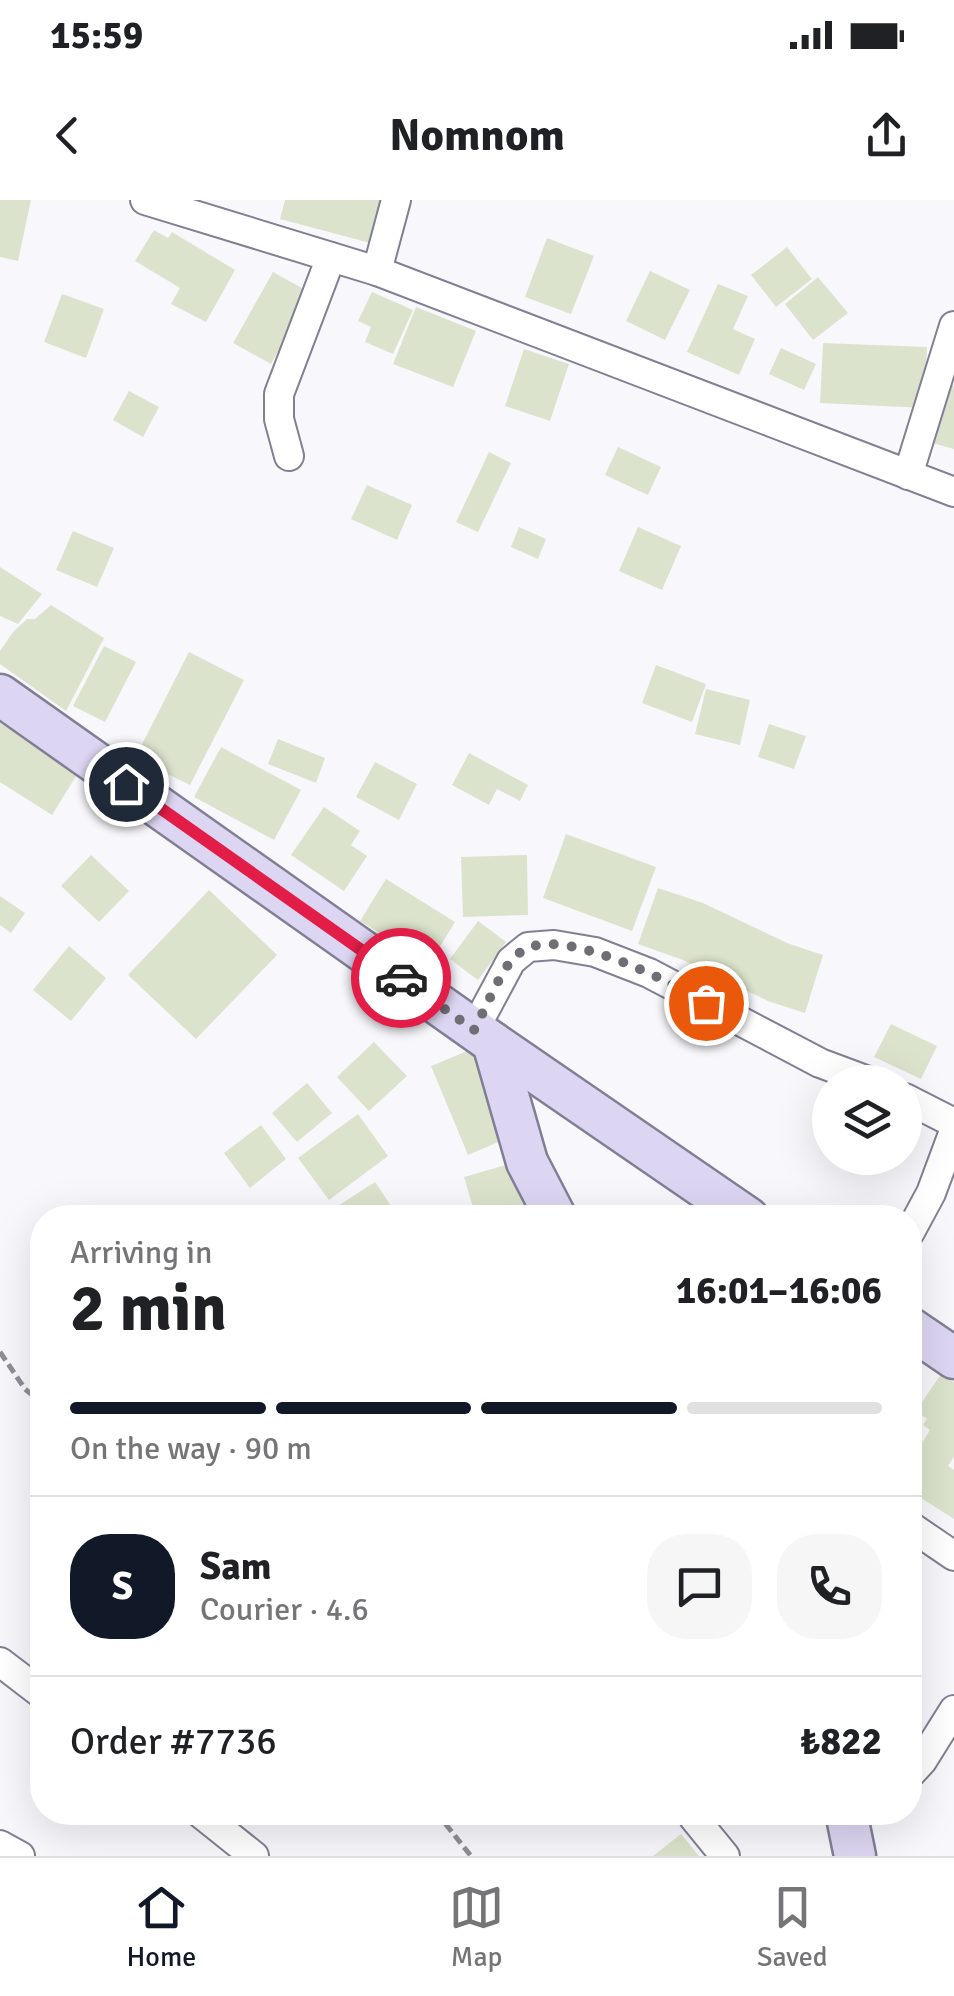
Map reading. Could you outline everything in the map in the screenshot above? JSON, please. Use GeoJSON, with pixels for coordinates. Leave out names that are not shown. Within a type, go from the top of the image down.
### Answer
{"type":"FeatureCollection","features":[{"type":"Feature","properties":{"kind":"main road"},"geometry":{"type":"LineString","coordinates":[[0,696],[729,1205]]}},
{"type":"Feature","properties":{"kind":"main road"},"geometry":{"type":"LineString","coordinates":[[484,1037],[527,1162],[549,1205]]}},
{"type":"Feature","properties":{"kind":"main road"},"geometry":{"type":"LineString","coordinates":[[922,1336],[954,1358]]}},
{"type":"Feature","properties":{"kind":"main road"},"geometry":{"type":"LineString","coordinates":[[849,1825],[855,1856]]}},
{"type":"Feature","properties":{"kind":"street"},"geometry":{"type":"LineString","coordinates":[[145,200],[376,270],[954,492]]}},
{"type":"Feature","properties":{"kind":"street"},"geometry":{"type":"LineString","coordinates":[[376,270],[396,200]]}},
{"type":"Feature","properties":{"kind":"street"},"geometry":{"type":"LineString","coordinates":[[289,456],[280,418],[280,394],[331,257]]}},
{"type":"Feature","properties":{"kind":"street"},"geometry":{"type":"LineString","coordinates":[[908,475],[954,326]]}},
{"type":"Feature","properties":{"kind":"street"},"geometry":{"type":"LineString","coordinates":[[484,1037],[511,961],[528,947],[554,945],[595,952],[649,973],[825,1065]]}},
{"type":"Feature","properties":{"kind":"street"},"geometry":{"type":"LineString","coordinates":[[922,1107],[954,1123]]}},
{"type":"Feature","properties":{"kind":"street"},"geometry":{"type":"LineString","coordinates":[[922,1210],[954,1131]]}},
{"type":"Feature","properties":{"kind":"street"},"geometry":{"type":"LineString","coordinates":[[922,1534],[954,1556]]}},
{"type":"Feature","properties":{"kind":"street"},"geometry":{"type":"LineString","coordinates":[[0,1662],[30,1685]]}},
{"type":"Feature","properties":{"kind":"street"},"geometry":{"type":"LineString","coordinates":[[922,1761],[954,1710]]}},
{"type":"Feature","properties":{"kind":"street"},"geometry":{"type":"LineString","coordinates":[[215,1825],[254,1856]]}},
{"type":"Feature","properties":{"kind":"street"},"geometry":{"type":"LineString","coordinates":[[700,1825],[725,1856]]}},
{"type":"Feature","properties":{"kind":"street"},"geometry":{"type":"LineString","coordinates":[[0,1845],[20,1856]]}},
{"type":"Feature","properties":{"kind":"path"},"geometry":{"type":"LineString","coordinates":[[0,1352],[30,1394]]}},
{"type":"Feature","properties":{"kind":"path"},"geometry":{"type":"LineString","coordinates":[[446,1825],[470,1856]]}},
{"type":"Feature","properties":{"kind":"building"},"geometry":{"type":"Polygon","coordinates":[[[0,200],[31,200],[18,261],[0,257],[0,200]]]}},
{"type":"Feature","properties":{"kind":"building"},"geometry":{"type":"Polygon","coordinates":[[[285,200],[382,200],[370,243],[280,219],[285,200]]]}},
{"type":"Feature","properties":{"kind":"building"},"geometry":{"type":"Polygon","coordinates":[[[154,230],[168,238],[172,232],[235,270],[206,322],[171,304],[180,288],[135,261],[154,230]]]}},
{"type":"Feature","properties":{"kind":"building"},"geometry":{"type":"Polygon","coordinates":[[[547,238],[594,256],[571,314],[525,297],[547,238]]]}},
{"type":"Feature","properties":{"kind":"building"},"geometry":{"type":"Polygon","coordinates":[[[787,247],[812,279],[776,307],[751,275],[787,247]]]}},
{"type":"Feature","properties":{"kind":"building"},"geometry":{"type":"Polygon","coordinates":[[[650,271],[690,290],[665,340],[626,321],[650,271]]]}},
{"type":"Feature","properties":{"kind":"building"},"geometry":{"type":"Polygon","coordinates":[[[273,272],[311,293],[271,364],[233,343],[273,272]]]}},
{"type":"Feature","properties":{"kind":"building"},"geometry":{"type":"Polygon","coordinates":[[[818,277],[848,313],[813,340],[785,304],[818,277]]]}},
{"type":"Feature","properties":{"kind":"building"},"geometry":{"type":"Polygon","coordinates":[[[718,284],[748,296],[733,329],[755,339],[739,375],[687,352],[718,284]]]}},
{"type":"Feature","properties":{"kind":"building"},"geometry":{"type":"Polygon","coordinates":[[[372,292],[413,310],[393,354],[365,342],[371,327],[358,321],[372,292]]]}},
{"type":"Feature","properties":{"kind":"building"},"geometry":{"type":"Polygon","coordinates":[[[62,294],[104,309],[86,358],[44,342],[62,294]]]}},
{"type":"Feature","properties":{"kind":"building"},"geometry":{"type":"Polygon","coordinates":[[[416,307],[476,331],[453,387],[393,364],[416,307]]]}},
{"type":"Feature","properties":{"kind":"building"},"geometry":{"type":"Polygon","coordinates":[[[823,343],[927,347],[925,408],[820,403],[823,343]]]}},
{"type":"Feature","properties":{"kind":"building"},"geometry":{"type":"Polygon","coordinates":[[[781,348],[816,364],[804,390],[769,374],[781,348]]]}},
{"type":"Feature","properties":{"kind":"building"},"geometry":{"type":"Polygon","coordinates":[[[524,349],[569,364],[550,421],[505,406],[524,349]]]}},
{"type":"Feature","properties":{"kind":"building"},"geometry":{"type":"Polygon","coordinates":[[[949,384],[954,386],[954,449],[932,443],[949,384]]]}},
{"type":"Feature","properties":{"kind":"building"},"geometry":{"type":"Polygon","coordinates":[[[129,391],[159,407],[143,437],[113,420],[129,391]]]}},
{"type":"Feature","properties":{"kind":"building"},"geometry":{"type":"Polygon","coordinates":[[[618,447],[661,467],[648,495],[605,475],[618,447]]]}},
{"type":"Feature","properties":{"kind":"building"},"geometry":{"type":"Polygon","coordinates":[[[489,452],[511,463],[478,532],[456,522],[489,452]]]}},
{"type":"Feature","properties":{"kind":"building"},"geometry":{"type":"Polygon","coordinates":[[[367,485],[412,505],[397,540],[351,519],[367,485]]]}},
{"type":"Feature","properties":{"kind":"building"},"geometry":{"type":"Polygon","coordinates":[[[519,527],[546,539],[538,559],[511,547],[519,527]]]}},
{"type":"Feature","properties":{"kind":"building"},"geometry":{"type":"Polygon","coordinates":[[[638,527],[681,546],[662,590],[619,571],[638,527]]]}},
{"type":"Feature","properties":{"kind":"building"},"geometry":{"type":"Polygon","coordinates":[[[73,531],[114,548],[97,587],[56,570],[73,531]]]}},
{"type":"Feature","properties":{"kind":"building"},"geometry":{"type":"Polygon","coordinates":[[[0,567],[42,594],[18,624],[0,616],[0,567]]]}},
{"type":"Feature","properties":{"kind":"building"},"geometry":{"type":"Polygon","coordinates":[[[51,605],[104,638],[66,711],[0,664],[0,651],[13,632],[51,605]]]}},
{"type":"Feature","properties":{"kind":"building"},"geometry":{"type":"Polygon","coordinates":[[[104,646],[136,662],[105,722],[73,706],[104,646]]]}},
{"type":"Feature","properties":{"kind":"building"},"geometry":{"type":"Polygon","coordinates":[[[189,652],[244,680],[190,785],[135,758],[189,652]]]}},
{"type":"Feature","properties":{"kind":"building"},"geometry":{"type":"Polygon","coordinates":[[[656,665],[706,684],[692,722],[642,703],[656,665]]]}},
{"type":"Feature","properties":{"kind":"building"},"geometry":{"type":"Polygon","coordinates":[[[706,689],[750,700],[740,745],[695,734],[706,689]]]}},
{"type":"Feature","properties":{"kind":"building"},"geometry":{"type":"Polygon","coordinates":[[[0,723],[78,773],[52,815],[0,782],[0,723]]]}},
{"type":"Feature","properties":{"kind":"building"},"geometry":{"type":"Polygon","coordinates":[[[769,724],[806,736],[794,769],[758,757],[769,724]]]}},
{"type":"Feature","properties":{"kind":"building"},"geometry":{"type":"Polygon","coordinates":[[[278,739],[325,758],[316,783],[268,764],[278,739]]]}},
{"type":"Feature","properties":{"kind":"building"},"geometry":{"type":"Polygon","coordinates":[[[221,747],[301,790],[274,840],[194,797],[221,747]]]}},
{"type":"Feature","properties":{"kind":"building"},"geometry":{"type":"Polygon","coordinates":[[[469,753],[528,785],[520,801],[497,789],[489,805],[452,785],[469,753]]]}},
{"type":"Feature","properties":{"kind":"building"},"geometry":{"type":"Polygon","coordinates":[[[375,762],[417,784],[399,820],[356,797],[375,762]]]}},
{"type":"Feature","properties":{"kind":"building"},"geometry":{"type":"Polygon","coordinates":[[[324,807],[360,831],[351,845],[367,856],[344,891],[291,855],[324,807]]]}},
{"type":"Feature","properties":{"kind":"building"},"geometry":{"type":"Polygon","coordinates":[[[566,834],[656,867],[632,931],[543,898],[566,834]]]}},
{"type":"Feature","properties":{"kind":"building"},"geometry":{"type":"Polygon","coordinates":[[[91,855],[129,891],[99,922],[61,886],[91,855]]]}},
{"type":"Feature","properties":{"kind":"building"},"geometry":{"type":"Polygon","coordinates":[[[527,855],[528,915],[463,917],[461,857],[527,855]]]}},
{"type":"Feature","properties":{"kind":"building"},"geometry":{"type":"Polygon","coordinates":[[[386,879],[455,922],[429,964],[360,921],[386,879]]]}},
{"type":"Feature","properties":{"kind":"building"},"geometry":{"type":"Polygon","coordinates":[[[658,888],[703,903],[787,943],[823,955],[805,1013],[768,1001],[683,960],[638,944],[658,888]]]}},
{"type":"Feature","properties":{"kind":"building"},"geometry":{"type":"Polygon","coordinates":[[[209,890],[277,955],[196,1039],[128,975],[209,890]]]}},
{"type":"Feature","properties":{"kind":"building"},"geometry":{"type":"Polygon","coordinates":[[[0,896],[25,913],[11,933],[0,925],[0,896]]]}},
{"type":"Feature","properties":{"kind":"building"},"geometry":{"type":"Polygon","coordinates":[[[478,921],[506,942],[478,980],[450,959],[478,921]]]}},
{"type":"Feature","properties":{"kind":"building"},"geometry":{"type":"Polygon","coordinates":[[[69,946],[106,978],[71,1021],[33,990],[69,946]]]}},
{"type":"Feature","properties":{"kind":"building"},"geometry":{"type":"Polygon","coordinates":[[[891,1024],[937,1046],[922,1077],[922,1065],[891,1065],[874,1057],[891,1024]]]}},
{"type":"Feature","properties":{"kind":"building"},"geometry":{"type":"Polygon","coordinates":[[[374,1042],[407,1076],[369,1111],[337,1077],[374,1042]]]}},
{"type":"Feature","properties":{"kind":"building"},"geometry":{"type":"Polygon","coordinates":[[[472,1049],[510,1137],[468,1155],[431,1066],[472,1049]]]}},
{"type":"Feature","properties":{"kind":"building"},"geometry":{"type":"Polygon","coordinates":[[[307,1083],[332,1113],[297,1142],[272,1113],[307,1083]]]}},
{"type":"Feature","properties":{"kind":"building"},"geometry":{"type":"Polygon","coordinates":[[[358,1114],[388,1156],[329,1200],[298,1158],[358,1114]]]}},
{"type":"Feature","properties":{"kind":"building"},"geometry":{"type":"Polygon","coordinates":[[[261,1125],[286,1159],[250,1188],[224,1153],[261,1125]]]}},
{"type":"Feature","properties":{"kind":"building"},"geometry":{"type":"Polygon","coordinates":[[[516,1162],[529,1205],[472,1205],[464,1177],[516,1162]]]}},
{"type":"Feature","properties":{"kind":"building"},"geometry":{"type":"Polygon","coordinates":[[[375,1182],[390,1205],[339,1205],[375,1182]]]}},
{"type":"Feature","properties":{"kind":"building"},"geometry":{"type":"Polygon","coordinates":[[[941,1374],[954,1382],[954,1457],[948,1466],[954,1470],[954,1519],[922,1499],[922,1443],[930,1430],[923,1425],[927,1419],[922,1415],[922,1402],[941,1374]]]}},
{"type":"Feature","properties":{"kind":"building"},"geometry":{"type":"Polygon","coordinates":[[[681,1834],[699,1856],[653,1856],[681,1834]]]}},
{"type":"Feature","properties":{"kind":"way so far"},"geometry":{"type":"LineString","coordinates":[[401,978],[474,1030],[511,961],[528,947],[554,945],[595,952],[686,990],[706,1003]]}},
{"type":"Feature","properties":{"kind":"route"},"geometry":{"type":"LineString","coordinates":[[126,784],[401,978]]}}]}
